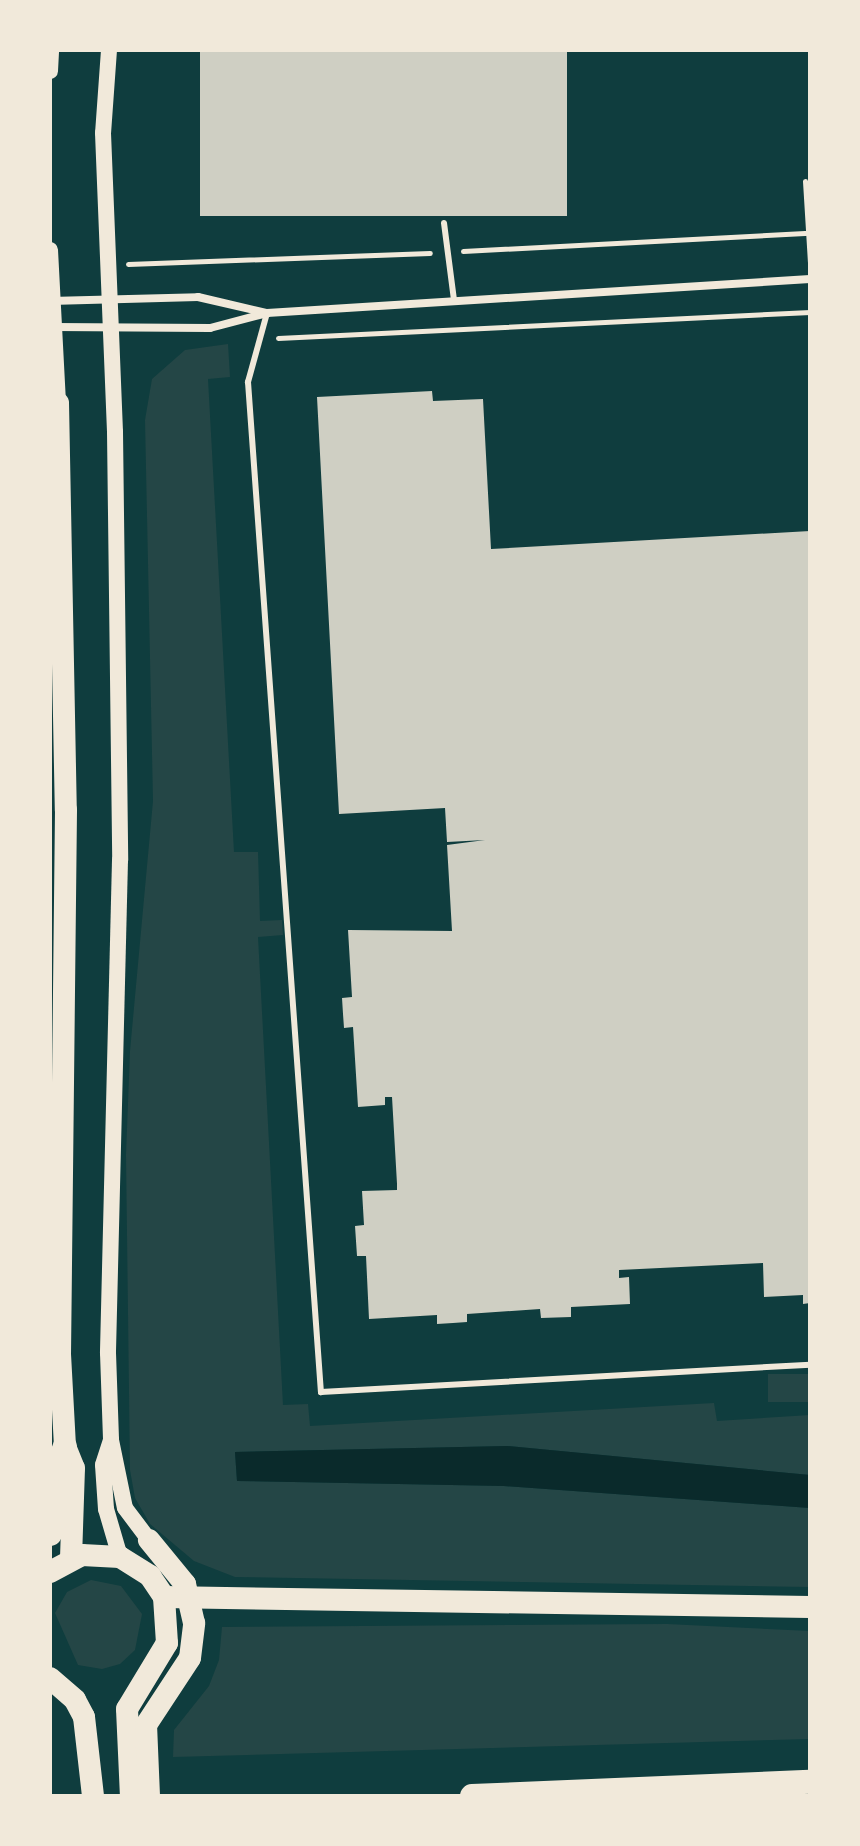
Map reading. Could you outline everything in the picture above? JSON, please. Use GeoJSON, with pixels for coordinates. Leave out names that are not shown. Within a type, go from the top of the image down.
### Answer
{"type":"FeatureCollection","features":[{"type":"Feature","properties":{"kind":"highway"},"geometry":{"type":"LineString","coordinates":[[55,411],[66,810],[60,1324],[65,1446],[74,1468],[71,1558]]}},
{"type":"Feature","properties":{"kind":"highway"},"geometry":{"type":"LineString","coordinates":[[50,1534],[57,1517],[57,1469],[65,1446]]}},
{"type":"Feature","properties":{"kind":"highway"},"geometry":{"type":"LineString","coordinates":[[131,1796],[136,1754],[149,1719],[190,1658],[191,1599],[175,1568],[149,1540]]}},
{"type":"Feature","properties":{"kind":"highway"},"geometry":{"type":"LineString","coordinates":[[50,1572],[71,1558],[120,1557],[150,1576],[164,1597],[167,1643],[129,1702],[136,1754],[149,1796]]}},
{"type":"Feature","properties":{"kind":"highway"},"geometry":{"type":"LineString","coordinates":[[164,1597],[810,1607]]}},
{"type":"Feature","properties":{"kind":"highway"},"geometry":{"type":"LineString","coordinates":[[50,1678],[80,1707],[91,1758],[93,1796]]}},
{"type":"Feature","properties":{"kind":"highway"},"geometry":{"type":"LineString","coordinates":[[472,1796],[810,1782]]}},
{"type":"Feature","properties":{"kind":"main road"},"geometry":{"type":"LineString","coordinates":[[50,71],[51,50]]}},
{"type":"Feature","properties":{"kind":"main road"},"geometry":{"type":"LineString","coordinates":[[109,50],[103,133],[115,432],[120,860],[108,1172],[111,1440],[125,1508],[149,1540]]}},
{"type":"Feature","properties":{"kind":"main road"},"geometry":{"type":"LineString","coordinates":[[50,250],[55,411]]}},
{"type":"Feature","properties":{"kind":"main road"},"geometry":{"type":"LineString","coordinates":[[111,1440],[103,1465],[106,1509],[120,1557]]}},
{"type":"Feature","properties":{"kind":"street"},"geometry":{"type":"LineString","coordinates":[[52,327],[210,328],[267,313],[810,279]]}},
{"type":"Feature","properties":{"kind":"street"},"geometry":{"type":"LineString","coordinates":[[51,301],[212,298],[267,313]]}},
{"type":"Feature","properties":{"kind":"lane"},"geometry":{"type":"LineString","coordinates":[[444,223],[454,300]]}},
{"type":"Feature","properties":{"kind":"lane"},"geometry":{"type":"LineString","coordinates":[[267,313],[248,382],[321,1392],[810,1365]]}},
{"type":"Feature","properties":{"kind":"path"},"geometry":{"type":"LineString","coordinates":[[805,181],[810,263]]}},
{"type":"Feature","properties":{"kind":"path"},"geometry":{"type":"LineString","coordinates":[[106,265],[448,252],[809,233]]}},
{"type":"Feature","properties":{"kind":"path"},"geometry":{"type":"LineString","coordinates":[[261,338],[810,312]]}},
{"type":"Feature","properties":{"kind":"shaded area"},"geometry":{"type":"Polygon","coordinates":[[[228,344],[230,377],[208,379],[234,852],[258,852],[260,921],[282,920],[283,935],[258,937],[283,1405],[308,1404],[310,1426],[714,1403],[717,1421],[810,1415],[810,1475],[507,1446],[235,1452],[237,1481],[504,1486],[810,1508],[810,1587],[235,1577],[194,1561],[150,1524],[135,1498],[130,1470],[126,1155],[130,1051],[153,801],[145,420],[152,379],[185,350],[228,344]]]}},
{"type":"Feature","properties":{"kind":"shaded area"},"geometry":{"type":"Polygon","coordinates":[[[768,1374],[810,1374],[810,1402],[768,1402],[768,1374]]]}},
{"type":"Feature","properties":{"kind":"shaded area"},"geometry":{"type":"Polygon","coordinates":[[[507,1446],[810,1475],[810,1508],[504,1486],[237,1481],[235,1452],[507,1446]]]}},
{"type":"Feature","properties":{"kind":"shaded area"},"geometry":{"type":"Polygon","coordinates":[[[91,1580],[121,1586],[142,1614],[135,1650],[120,1664],[102,1669],[78,1665],[55,1613],[67,1592],[91,1580]]]}},
{"type":"Feature","properties":{"kind":"shaded area"},"geometry":{"type":"Polygon","coordinates":[[[667,1624],[810,1631],[810,1739],[173,1757],[174,1730],[209,1686],[219,1660],[222,1627],[667,1624]]]}},
{"type":"Feature","properties":{"kind":"building"},"geometry":{"type":"Polygon","coordinates":[[[200,50],[567,50],[567,216],[200,216],[200,50]]]}},
{"type":"Feature","properties":{"kind":"building"},"geometry":{"type":"Polygon","coordinates":[[[432,391],[433,401],[483,399],[491,549],[810,531],[810,1303],[803,1304],[803,1295],[764,1297],[763,1263],[619,1270],[619,1278],[629,1277],[630,1304],[571,1307],[571,1317],[541,1318],[540,1309],[467,1314],[467,1322],[437,1324],[437,1315],[369,1319],[366,1256],[357,1256],[355,1226],[364,1225],[362,1191],[397,1190],[397,1184],[392,1097],[385,1097],[385,1105],[358,1107],[353,1027],[344,1028],[342,998],[352,997],[348,930],[452,931],[447,845],[485,840],[447,842],[445,808],[339,814],[317,397],[432,391]]]}}]}
